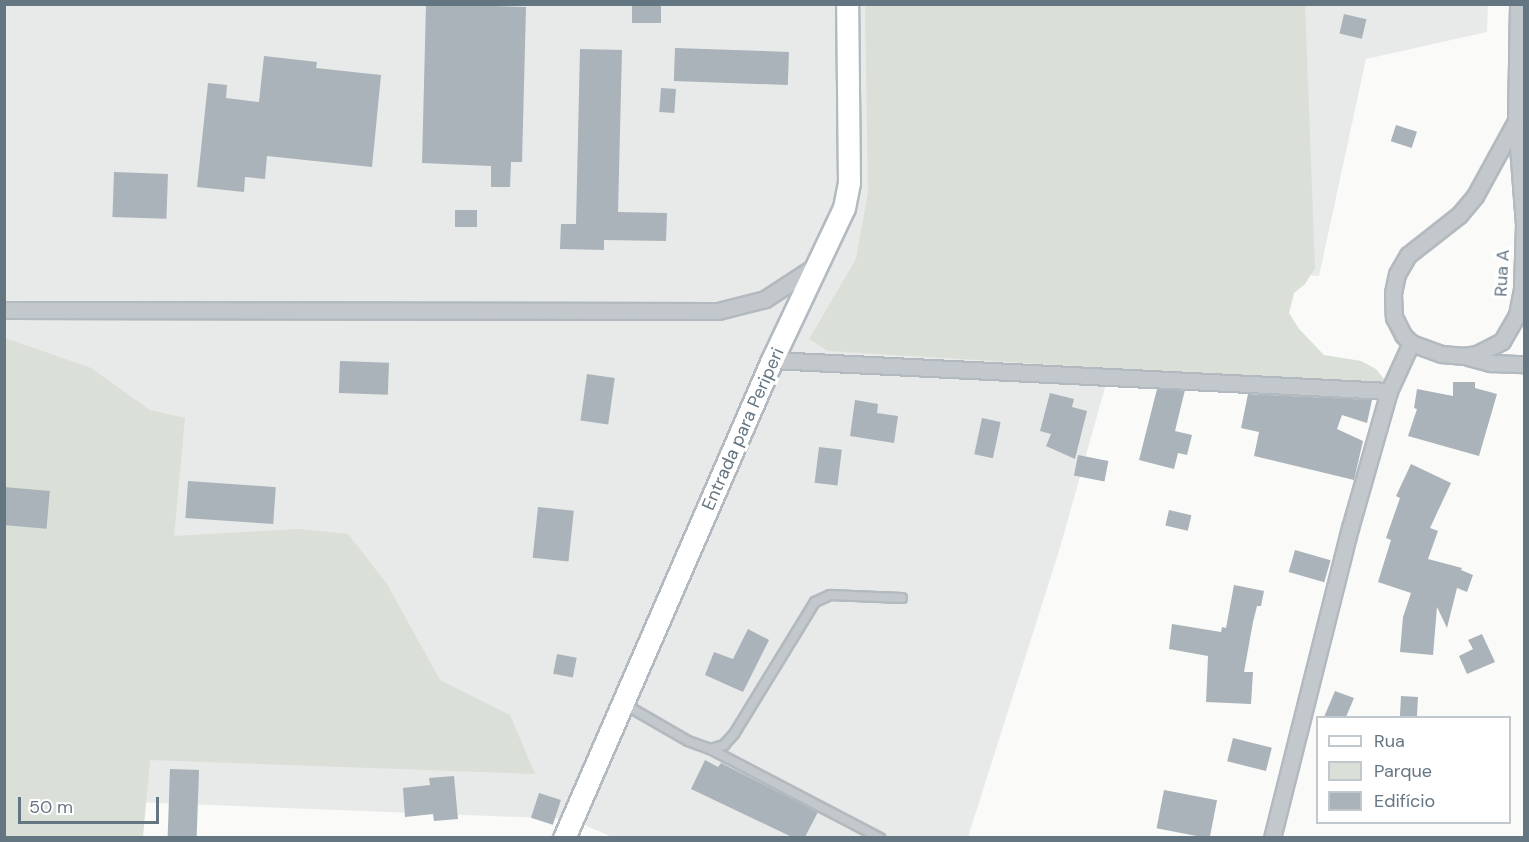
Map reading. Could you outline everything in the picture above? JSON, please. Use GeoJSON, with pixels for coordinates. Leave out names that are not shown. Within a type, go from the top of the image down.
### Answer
{"type":"FeatureCollection","features":[{"type":"Feature","properties":{"kind":"main road","name":"Entrada para Periperi"},"geometry":{"type":"LineString","coordinates":[[564,837],[772,360],[844,208],[849,183],[847,4]]}},
{"type":"Feature","properties":{"kind":"street","name":"Rua A"},"geometry":{"type":"LineString","coordinates":[[1516,122],[1475,196],[1459,215],[1408,255],[1397,274],[1393,292],[1394,317],[1403,335],[1411,343],[1442,354],[1464,356],[1489,349],[1502,341],[1509,333],[1521,301],[1524,224],[1516,122],[1518,4]]}},
{"type":"Feature","properties":{"kind":"street"},"geometry":{"type":"LineString","coordinates":[[4,310],[718,310],[765,299],[819,264]]}},
{"type":"Feature","properties":{"kind":"street"},"geometry":{"type":"LineString","coordinates":[[1272,837],[1350,528],[1389,391],[1411,343]]}},
{"type":"Feature","properties":{"kind":"street"},"geometry":{"type":"LineString","coordinates":[[1464,356],[1491,363],[1524,364]]}},
{"type":"Feature","properties":{"kind":"street"},"geometry":{"type":"LineString","coordinates":[[772,360],[1389,391]]}},
{"type":"Feature","properties":{"kind":"lane"},"geometry":{"type":"LineString","coordinates":[[710,749],[724,745],[734,734],[815,602],[830,595],[902,598]]}},
{"type":"Feature","properties":{"kind":"lane"},"geometry":{"type":"LineString","coordinates":[[623,703],[688,741],[710,749],[880,837]]}},
{"type":"Feature","properties":{"kind":"shaded area"},"geometry":{"type":"Polygon","coordinates":[[[5,5],[1488,5],[1487,32],[1366,59],[1319,276],[1276,273],[1278,385],[1108,377],[1059,551],[968,837],[614,838],[571,819],[5,797],[5,5]]]}},
{"type":"Feature","properties":{"kind":"green space"},"geometry":{"type":"Polygon","coordinates":[[[865,5],[1305,5],[1315,268],[1305,284],[1294,293],[1289,313],[1299,329],[1324,355],[1361,361],[1376,369],[1384,379],[1384,385],[828,351],[809,339],[856,259],[868,192],[865,5]]]}},
{"type":"Feature","properties":{"kind":"green space"},"geometry":{"type":"Polygon","coordinates":[[[5,338],[91,368],[150,410],[185,418],[174,536],[300,529],[348,534],[387,584],[440,680],[510,715],[535,774],[150,760],[143,837],[5,838],[5,338]]]}},
{"type":"Feature","properties":{"kind":"building"},"geometry":{"type":"Polygon","coordinates":[[[426,4],[526,7],[522,162],[511,162],[510,187],[491,187],[491,166],[422,163],[426,4]]]}},
{"type":"Feature","properties":{"kind":"building"},"geometry":{"type":"Polygon","coordinates":[[[632,4],[661,4],[661,23],[632,23],[632,4]]]}},
{"type":"Feature","properties":{"kind":"building"},"geometry":{"type":"Polygon","coordinates":[[[1344,14],[1366,19],[1362,39],[1340,33],[1344,14]]]}},
{"type":"Feature","properties":{"kind":"building"},"geometry":{"type":"Polygon","coordinates":[[[675,48],[789,52],[788,85],[674,81],[675,48]]]}},
{"type":"Feature","properties":{"kind":"building"},"geometry":{"type":"Polygon","coordinates":[[[580,49],[622,50],[618,212],[667,213],[666,241],[604,240],[604,250],[560,249],[561,224],[576,224],[580,49]]]}},
{"type":"Feature","properties":{"kind":"building"},"geometry":{"type":"Polygon","coordinates":[[[264,56],[317,62],[316,68],[381,75],[372,167],[267,156],[265,179],[245,177],[244,192],[197,187],[208,83],[227,85],[226,98],[259,102],[264,56]]]}},
{"type":"Feature","properties":{"kind":"building"},"geometry":{"type":"Polygon","coordinates":[[[661,88],[676,89],[674,113],[659,112],[661,88]]]}},
{"type":"Feature","properties":{"kind":"building"},"geometry":{"type":"Polygon","coordinates":[[[1396,125],[1417,132],[1412,148],[1391,141],[1396,125]]]}},
{"type":"Feature","properties":{"kind":"building"},"geometry":{"type":"Polygon","coordinates":[[[114,172],[168,174],[166,219],[112,217],[114,172]]]}},
{"type":"Feature","properties":{"kind":"building"},"geometry":{"type":"Polygon","coordinates":[[[455,210],[477,210],[477,227],[455,227],[455,210]]]}},
{"type":"Feature","properties":{"kind":"building"},"geometry":{"type":"Polygon","coordinates":[[[340,361],[389,363],[388,395],[339,393],[340,361]]]}},
{"type":"Feature","properties":{"kind":"building"},"geometry":{"type":"Polygon","coordinates":[[[587,374],[615,378],[608,424],[580,421],[587,374]]]}},
{"type":"Feature","properties":{"kind":"building"},"geometry":{"type":"Polygon","coordinates":[[[1453,382],[1475,382],[1475,388],[1497,394],[1479,456],[1408,436],[1417,409],[1414,408],[1417,389],[1453,396],[1453,382]]]}},
{"type":"Feature","properties":{"kind":"building"},"geometry":{"type":"Polygon","coordinates":[[[1157,389],[1185,390],[1175,431],[1192,435],[1187,455],[1178,453],[1174,469],[1139,460],[1157,389]]]}},
{"type":"Feature","properties":{"kind":"building"},"geometry":{"type":"Polygon","coordinates":[[[1050,393],[1074,399],[1072,407],[1087,411],[1075,459],[1046,446],[1051,434],[1040,431],[1050,393]]]}},
{"type":"Feature","properties":{"kind":"building"},"geometry":{"type":"Polygon","coordinates":[[[1248,394],[1372,400],[1367,423],[1342,415],[1337,429],[1363,441],[1354,480],[1254,456],[1259,432],[1241,428],[1248,394]]]}},
{"type":"Feature","properties":{"kind":"building"},"geometry":{"type":"Polygon","coordinates":[[[855,400],[878,404],[877,413],[898,416],[894,443],[850,436],[855,400]]]}},
{"type":"Feature","properties":{"kind":"building"},"geometry":{"type":"Polygon","coordinates":[[[982,418],[1001,422],[993,458],[974,454],[982,418]]]}},
{"type":"Feature","properties":{"kind":"building"},"geometry":{"type":"Polygon","coordinates":[[[819,447],[842,450],[837,486],[815,483],[819,447]]]}},
{"type":"Feature","properties":{"kind":"building"},"geometry":{"type":"Polygon","coordinates":[[[1078,455],[1108,461],[1104,482],[1074,476],[1078,455]]]}},
{"type":"Feature","properties":{"kind":"building"},"geometry":{"type":"Polygon","coordinates":[[[1411,464],[1451,483],[1430,528],[1438,531],[1428,559],[1462,568],[1461,570],[1473,575],[1467,592],[1457,588],[1447,628],[1437,607],[1433,655],[1400,652],[1403,617],[1411,593],[1378,582],[1391,540],[1386,538],[1400,498],[1396,496],[1411,464]]]}},
{"type":"Feature","properties":{"kind":"building"},"geometry":{"type":"Polygon","coordinates":[[[188,481],[276,487],[273,524],[185,518],[188,481]]]}},
{"type":"Feature","properties":{"kind":"building"},"geometry":{"type":"Polygon","coordinates":[[[4,487],[50,491],[47,529],[4,525],[4,487]]]}},
{"type":"Feature","properties":{"kind":"building"},"geometry":{"type":"Polygon","coordinates":[[[538,507],[574,511],[568,561],[533,558],[538,507]]]}},
{"type":"Feature","properties":{"kind":"building"},"geometry":{"type":"Polygon","coordinates":[[[1169,510],[1191,515],[1188,531],[1165,526],[1169,510]]]}},
{"type":"Feature","properties":{"kind":"building"},"geometry":{"type":"Polygon","coordinates":[[[1295,550],[1331,560],[1324,582],[1289,572],[1295,550]]]}},
{"type":"Feature","properties":{"kind":"building"},"geometry":{"type":"Polygon","coordinates":[[[1234,585],[1264,591],[1261,606],[1257,606],[1253,622],[1244,672],[1253,672],[1251,704],[1206,702],[1208,656],[1169,649],[1172,624],[1221,632],[1222,627],[1226,628],[1234,585]]]}},
{"type":"Feature","properties":{"kind":"building"},"geometry":{"type":"Polygon","coordinates":[[[748,629],[769,640],[743,692],[705,675],[714,652],[733,659],[748,629]]]}},
{"type":"Feature","properties":{"kind":"building"},"geometry":{"type":"Polygon","coordinates":[[[1482,634],[1495,662],[1467,674],[1459,656],[1473,649],[1468,640],[1482,634]]]}},
{"type":"Feature","properties":{"kind":"building"},"geometry":{"type":"Polygon","coordinates":[[[557,654],[577,658],[573,677],[553,674],[557,654]]]}},
{"type":"Feature","properties":{"kind":"building"},"geometry":{"type":"Polygon","coordinates":[[[1335,691],[1354,698],[1346,716],[1324,716],[1335,691]]]}},
{"type":"Feature","properties":{"kind":"building"},"geometry":{"type":"Polygon","coordinates":[[[1401,696],[1418,697],[1417,716],[1400,716],[1401,696]]]}},
{"type":"Feature","properties":{"kind":"building"},"geometry":{"type":"Polygon","coordinates":[[[1233,738],[1272,748],[1266,771],[1227,761],[1233,738]]]}},
{"type":"Feature","properties":{"kind":"building"},"geometry":{"type":"Polygon","coordinates":[[[705,760],[718,767],[721,763],[818,812],[805,837],[792,837],[691,789],[705,760]]]}},
{"type":"Feature","properties":{"kind":"building"},"geometry":{"type":"Polygon","coordinates":[[[170,769],[199,770],[197,837],[168,836],[170,769]]]}},
{"type":"Feature","properties":{"kind":"building"},"geometry":{"type":"Polygon","coordinates":[[[454,776],[458,819],[434,821],[433,814],[405,817],[403,788],[430,785],[429,778],[454,776]]]}},
{"type":"Feature","properties":{"kind":"building"},"geometry":{"type":"Polygon","coordinates":[[[1164,790],[1217,800],[1210,838],[1157,828],[1164,790]]]}},
{"type":"Feature","properties":{"kind":"building"},"geometry":{"type":"Polygon","coordinates":[[[539,793],[561,800],[553,825],[531,818],[539,793]]]}}]}
